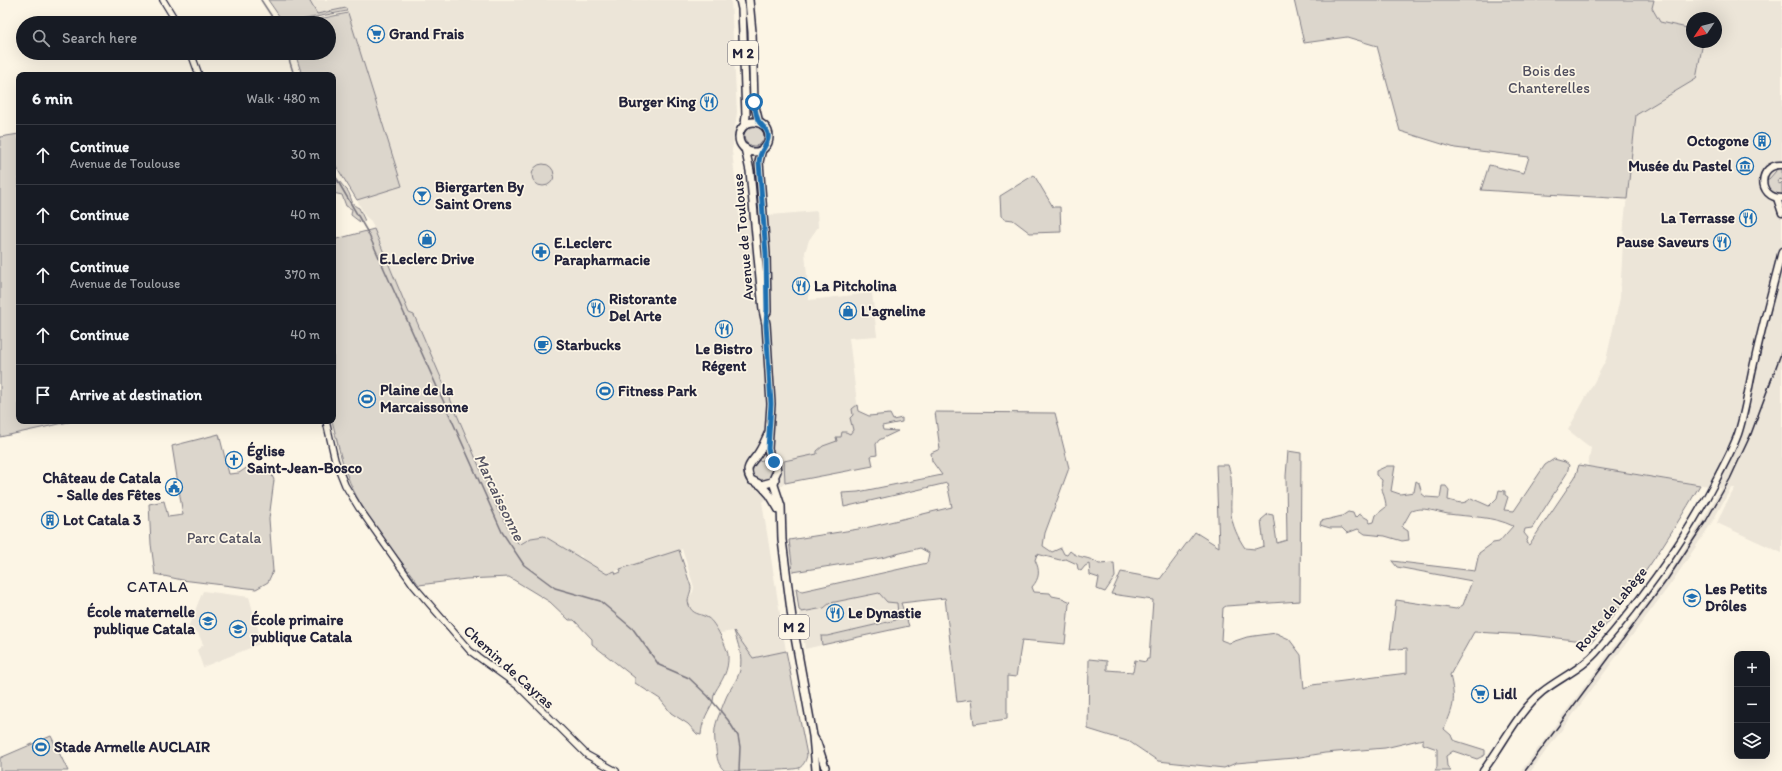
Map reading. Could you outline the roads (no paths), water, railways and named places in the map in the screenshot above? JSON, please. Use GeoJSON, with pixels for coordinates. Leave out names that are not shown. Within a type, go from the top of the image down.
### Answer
{"type":"FeatureCollection","features":[{"type":"Feature","properties":{"kind":"main road","name":"M 2"},"geometry":{"type":"LineString","coordinates":[[740,0],[742,9],[746,115],[745,125]]}},
{"type":"Feature","properties":{"kind":"main road","name":"M 2"},"geometry":{"type":"LineString","coordinates":[[749,0],[752,32],[754,102],[759,123]]}},
{"type":"Feature","properties":{"kind":"main road"},"geometry":{"type":"LineString","coordinates":[[749,122],[759,123],[766,128],[768,137],[767,143],[762,149],[753,151],[745,148],[741,145],[739,138],[740,131],[749,122]]}},
{"type":"Feature","properties":{"kind":"main road","name":"Avenue de Toulouse"},"geometry":{"type":"LineString","coordinates":[[745,148],[750,171],[762,303],[766,324],[771,404],[768,449],[771,459]]}},
{"type":"Feature","properties":{"kind":"main road","name":"Avenue de Toulouse"},"geometry":{"type":"LineString","coordinates":[[762,149],[759,162],[766,254],[766,324]]}},
{"type":"Feature","properties":{"kind":"main road"},"geometry":{"type":"LineString","coordinates":[[1782,165],[1773,166],[1768,169],[1763,178],[1763,183],[1767,192],[1779,198],[1782,212]]}},
{"type":"Feature","properties":{"kind":"main road","name":"Route de Labège"},"geometry":{"type":"LineString","coordinates":[[1483,771],[1503,740],[1535,699],[1591,658],[1606,641],[1677,546],[1713,486],[1738,434],[1782,251]]}},
{"type":"Feature","properties":{"kind":"main road"},"geometry":{"type":"LineString","coordinates":[[755,458],[762,456],[771,459],[777,467],[775,479],[769,484],[761,485],[754,482],[748,473],[750,464],[755,458],[769,432]]}},
{"type":"Feature","properties":{"kind":"main road","name":"M 2"},"geometry":{"type":"LineString","coordinates":[[775,479],[774,485],[780,501],[782,540],[794,626],[813,736],[816,770]]}},
{"type":"Feature","properties":{"kind":"main road","name":"M 2"},"geometry":{"type":"LineString","coordinates":[[761,485],[775,503],[781,516]]}},
{"type":"Feature","properties":{"kind":"main road","name":"M 2"},"geometry":{"type":"LineString","coordinates":[[813,736],[828,769]]}},
{"type":"Feature","properties":{"kind":"main road"},"geometry":{"type":"LineString","coordinates":[[816,770],[828,769]]}},
{"type":"Feature","properties":{"kind":"street"},"geometry":{"type":"LineString","coordinates":[[163,0],[173,16]]}},
{"type":"Feature","properties":{"kind":"street"},"geometry":{"type":"LineString","coordinates":[[193,60],[198,72]]}},
{"type":"Feature","properties":{"kind":"street","name":"Chemin de Cayras"},"geometry":{"type":"LineString","coordinates":[[327,424],[335,460],[345,485],[358,508],[414,586],[470,650],[518,686],[587,755],[616,771]]}},
{"type":"Feature","properties":{"kind":"waterway","name":"Marcaissonne"},"geometry":{"type":"LineString","coordinates":[[261,0],[271,16]]}},
{"type":"Feature","properties":{"kind":"waterway","name":"Marcaissonne"},"geometry":{"type":"LineString","coordinates":[[289,60],[293,72]]}},
{"type":"Feature","properties":{"kind":"waterway","name":"Marcaissonne"},"geometry":{"type":"LineString","coordinates":[[336,178],[368,233],[502,532],[524,565],[555,588],[600,601],[633,629],[659,665],[689,678],[708,696],[728,720],[738,736],[740,747],[739,771]]}},
{"type":"Feature","properties":{"kind":"railway"},"geometry":{"type":"LineString","coordinates":[[1525,771],[1667,580],[1706,521],[1730,479],[1751,434],[1782,351]]}},
{"type":"Feature","properties":{"kind":"place","name":"Grand Frais"},"geometry":{"type":"Point","coordinates":[376,34]}},
{"type":"Feature","properties":{"kind":"place","name":"Burger King"},"geometry":{"type":"Point","coordinates":[709,102]}},
{"type":"Feature","properties":{"kind":"place","name":"Octogone"},"geometry":{"type":"Point","coordinates":[1762,141]}},
{"type":"Feature","properties":{"kind":"place","name":"Musée du Pastel"},"geometry":{"type":"Point","coordinates":[1745,166]}},
{"type":"Feature","properties":{"kind":"place","name":"Biergarten By Saint Orens"},"geometry":{"type":"Point","coordinates":[422,196]}},
{"type":"Feature","properties":{"kind":"place","name":"La Terrasse"},"geometry":{"type":"Point","coordinates":[1748,218]}},
{"type":"Feature","properties":{"kind":"place","name":"E.Leclerc Drive"},"geometry":{"type":"Point","coordinates":[427,239]}},
{"type":"Feature","properties":{"kind":"place","name":"Pause Saveurs"},"geometry":{"type":"Point","coordinates":[1722,242]}},
{"type":"Feature","properties":{"kind":"place","name":"E.Leclerc Parapharmacie"},"geometry":{"type":"Point","coordinates":[541,252]}},
{"type":"Feature","properties":{"kind":"place","name":"La Pitcholina"},"geometry":{"type":"Point","coordinates":[801,286]}},
{"type":"Feature","properties":{"kind":"place","name":"Ristorante Del Arte"},"geometry":{"type":"Point","coordinates":[596,308]}},
{"type":"Feature","properties":{"kind":"place","name":"L'agneline"},"geometry":{"type":"Point","coordinates":[848,311]}},
{"type":"Feature","properties":{"kind":"place","name":"Le Bistro Régent"},"geometry":{"type":"Point","coordinates":[724,329]}},
{"type":"Feature","properties":{"kind":"place","name":"Starbucks"},"geometry":{"type":"Point","coordinates":[543,345]}},
{"type":"Feature","properties":{"kind":"place","name":"Fitness Park"},"geometry":{"type":"Point","coordinates":[605,391]}},
{"type":"Feature","properties":{"kind":"place","name":"Plaine de la Marcaissonne"},"geometry":{"type":"Point","coordinates":[367,399]}},
{"type":"Feature","properties":{"kind":"place","name":"Église Saint-Jean-Bosco"},"geometry":{"type":"Point","coordinates":[234,460]}},
{"type":"Feature","properties":{"kind":"place","name":"Château de Catala - Salle des Fêtes"},"geometry":{"type":"Point","coordinates":[174,487]}},
{"type":"Feature","properties":{"kind":"place","name":"Lot Catala 3"},"geometry":{"type":"Point","coordinates":[50,520]}},
{"type":"Feature","properties":{"kind":"place","name":"Les Petits Drôles"},"geometry":{"type":"Point","coordinates":[1692,598]}},
{"type":"Feature","properties":{"kind":"place","name":"Le Dynastie"},"geometry":{"type":"Point","coordinates":[835,613]}},
{"type":"Feature","properties":{"kind":"place","name":"École maternelle publique Catala"},"geometry":{"type":"Point","coordinates":[208,621]}},
{"type":"Feature","properties":{"kind":"place","name":"École primaire publique Catala"},"geometry":{"type":"Point","coordinates":[238,629]}},
{"type":"Feature","properties":{"kind":"place","name":"Lidl"},"geometry":{"type":"Point","coordinates":[1480,694]}},
{"type":"Feature","properties":{"kind":"place","name":"Stade Armelle AUCLAIR"},"geometry":{"type":"Point","coordinates":[41,747]}},
{"type":"Feature","properties":{"kind":"district","name":"CATALA"},"geometry":{"type":"Point","coordinates":[158,586]}},
{"type":"Feature","properties":{"kind":"park label","name":"Bois des Chanterelles"},"geometry":{"type":"Point","coordinates":[1549,80]}},
{"type":"Feature","properties":{"kind":"park label","name":"Parc Catala"},"geometry":{"type":"Point","coordinates":[224,538]}}]}
